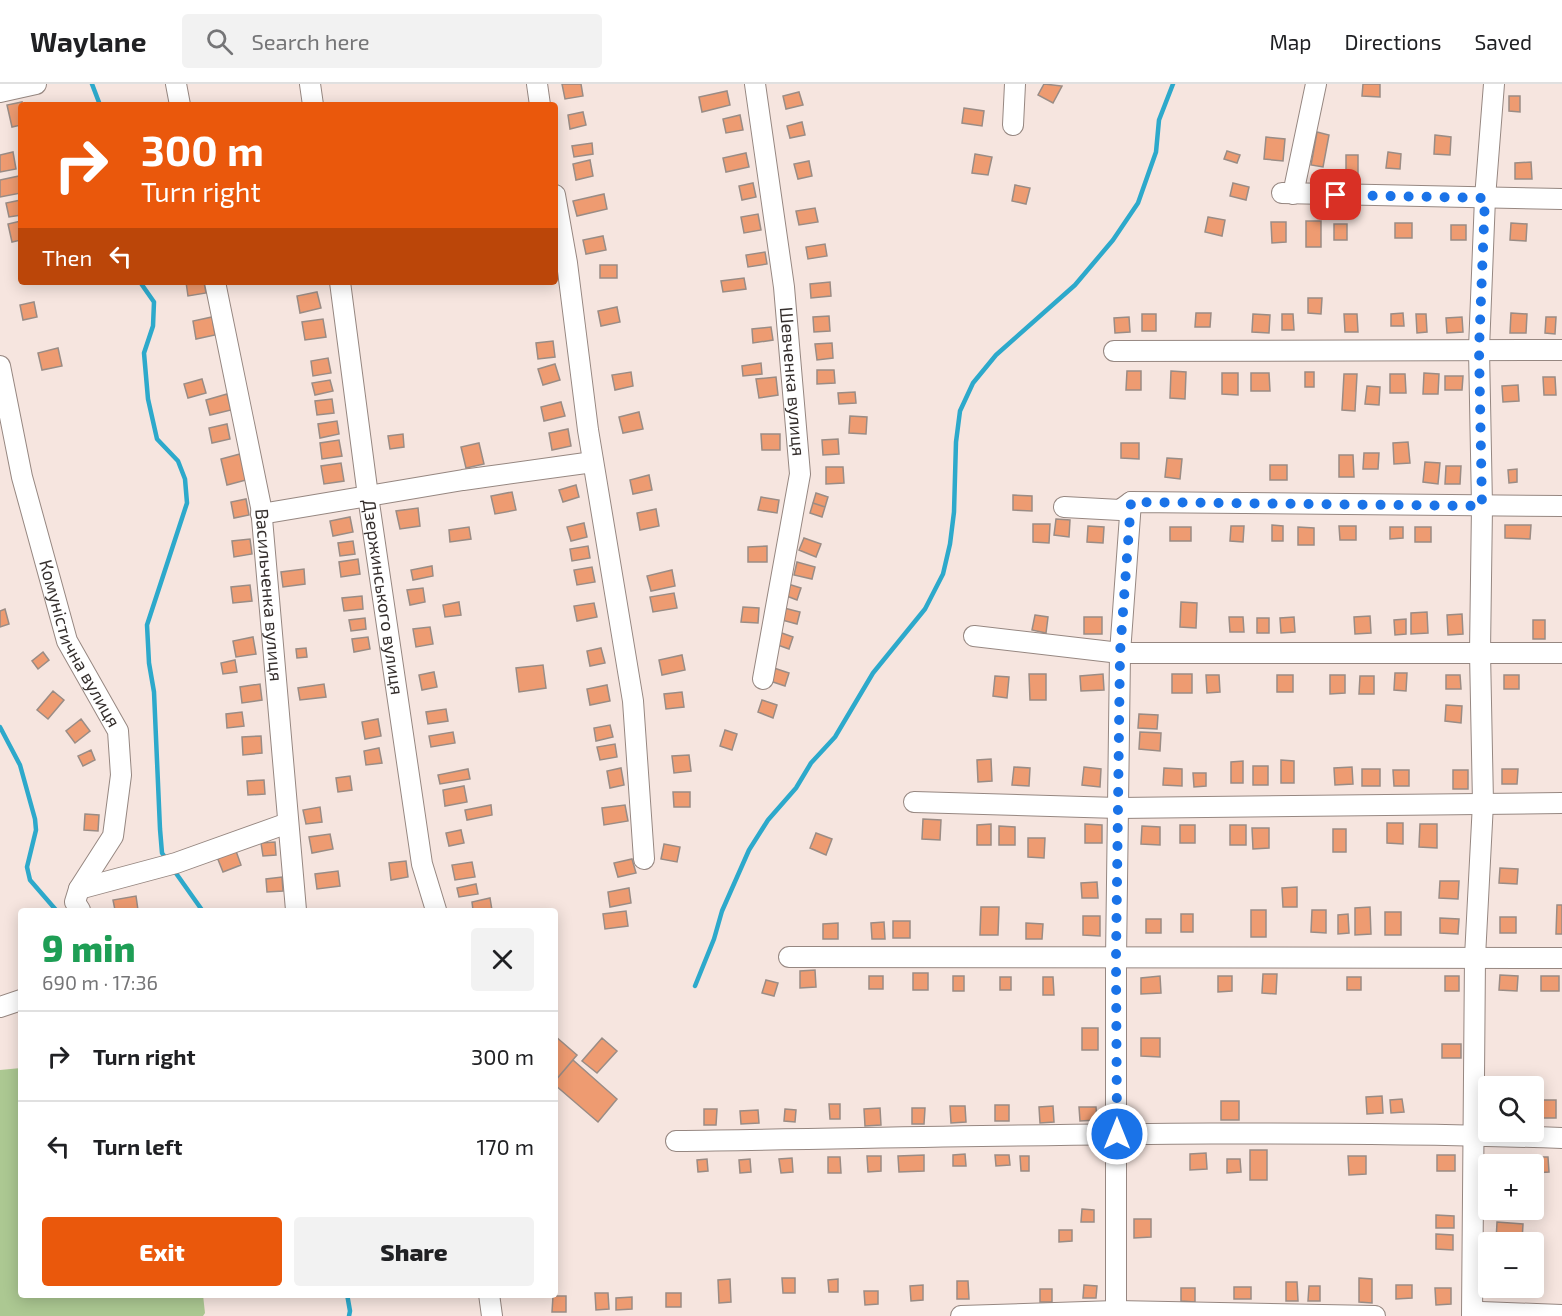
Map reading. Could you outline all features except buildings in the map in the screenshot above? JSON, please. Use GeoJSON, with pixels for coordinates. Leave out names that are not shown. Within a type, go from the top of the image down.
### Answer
{"type":"FeatureCollection","features":[{"type":"Feature","properties":{"kind":"street"},"geometry":{"type":"LineString","coordinates":[[0,92],[36,84]]}},
{"type":"Feature","properties":{"kind":"street"},"geometry":{"type":"LineString","coordinates":[[176,84],[179,102]]}},
{"type":"Feature","properties":{"kind":"street"},"geometry":{"type":"LineString","coordinates":[[309,84],[312,102]]}},
{"type":"Feature","properties":{"kind":"street"},"geometry":{"type":"LineString","coordinates":[[537,84],[540,102]]}},
{"type":"Feature","properties":{"kind":"street","name":"Шевченка вулиця"},"geometry":{"type":"LineString","coordinates":[[755,84],[784,287],[800,474],[763,679]]}},
{"type":"Feature","properties":{"kind":"street"},"geometry":{"type":"LineString","coordinates":[[1012,125],[1015,84]]}},
{"type":"Feature","properties":{"kind":"street"},"geometry":{"type":"LineString","coordinates":[[1316,84],[1288,193],[1562,199]]}},
{"type":"Feature","properties":{"kind":"street"},"geometry":{"type":"LineString","coordinates":[[1494,84],[1485,198],[1479,349],[1483,803],[1475,957],[1473,1316],[1481,1312],[1562,1315]]}},
{"type":"Feature","properties":{"kind":"street"},"geometry":{"type":"LineString","coordinates":[[558,212],[593,462],[633,701],[644,859]]}},
{"type":"Feature","properties":{"kind":"street","name":"Васильченка вулиця"},"geometry":{"type":"LineString","coordinates":[[216,285],[261,514],[296,908]]}},
{"type":"Feature","properties":{"kind":"street","name":"Дзержинського вулиця"},"geometry":{"type":"LineString","coordinates":[[340,285],[368,496],[422,864],[435,908]]}},
{"type":"Feature","properties":{"kind":"street"},"geometry":{"type":"LineString","coordinates":[[1114,351],[1562,350]]}},
{"type":"Feature","properties":{"kind":"street","name":"Комуністична вулиця"},"geometry":{"type":"LineString","coordinates":[[0,366],[22,477],[67,641],[118,731],[121,774],[113,836],[76,903]]}},
{"type":"Feature","properties":{"kind":"street"},"geometry":{"type":"LineString","coordinates":[[261,514],[463,480],[593,462]]}},
{"type":"Feature","properties":{"kind":"street"},"geometry":{"type":"LineString","coordinates":[[1116,1313],[1116,959],[1120,653],[1131,502]]}},
{"type":"Feature","properties":{"kind":"street"},"geometry":{"type":"LineString","coordinates":[[1064,507],[1120,510],[1131,502],[1562,506]]}},
{"type":"Feature","properties":{"kind":"street"},"geometry":{"type":"LineString","coordinates":[[974,636],[1120,653],[1562,653]]}},
{"type":"Feature","properties":{"kind":"street"},"geometry":{"type":"LineString","coordinates":[[914,802],[1118,808],[1562,803]]}},
{"type":"Feature","properties":{"kind":"street"},"geometry":{"type":"LineString","coordinates":[[76,903],[176,863],[288,823]]}},
{"type":"Feature","properties":{"kind":"street"},"geometry":{"type":"LineString","coordinates":[[789,957],[1562,958]]}},
{"type":"Feature","properties":{"kind":"street"},"geometry":{"type":"LineString","coordinates":[[0,1007],[18,1001]]}},
{"type":"Feature","properties":{"kind":"street"},"geometry":{"type":"LineString","coordinates":[[676,1141],[1117,1134],[1473,1135],[1562,1138]]}},
{"type":"Feature","properties":{"kind":"street"},"geometry":{"type":"LineString","coordinates":[[490,1298],[492,1316]]}},
{"type":"Feature","properties":{"kind":"street"},"geometry":{"type":"LineString","coordinates":[[961,1316],[1116,1313],[1375,1316]]}},
{"type":"Feature","properties":{"kind":"green space"},"geometry":{"type":"Polygon","coordinates":[[[18,1068],[18,1298],[203,1298],[205,1313],[203,1316],[0,1316],[0,1070],[18,1068]]]}},
{"type":"Feature","properties":{"kind":"waterway"},"geometry":{"type":"LineString","coordinates":[[92,84],[99,102]]}},
{"type":"Feature","properties":{"kind":"waterway"},"geometry":{"type":"LineString","coordinates":[[695,986],[714,939],[722,911],[749,850],[768,820],[796,788],[811,763],[835,737],[873,673],[925,609],[943,574],[954,512],[956,442],[960,411],[973,383],[996,355],[1075,285],[1113,240],[1138,203],[1156,152],[1159,120],[1173,84]]}},
{"type":"Feature","properties":{"kind":"waterway"},"geometry":{"type":"LineString","coordinates":[[142,285],[154,302],[153,326],[144,353],[148,399],[157,439],[178,461],[185,479],[187,503],[147,625],[149,663],[154,692],[162,853],[167,860]]}},
{"type":"Feature","properties":{"kind":"waterway"},"geometry":{"type":"LineString","coordinates":[[0,727],[20,765],[35,819],[36,830],[27,867],[30,880],[54,908]]}},
{"type":"Feature","properties":{"kind":"waterway"},"geometry":{"type":"LineString","coordinates":[[173,869],[201,908]]}},
{"type":"Feature","properties":{"kind":"waterway"},"geometry":{"type":"LineString","coordinates":[[348,1298],[349,1316]]}},
{"type":"Feature","properties":{"kind":"route"},"geometry":{"type":"LineString","coordinates":[[1117,1134],[1116,959],[1120,653],[1131,502],[1482,506],[1479,349],[1485,198],[1336,195]]}}]}
